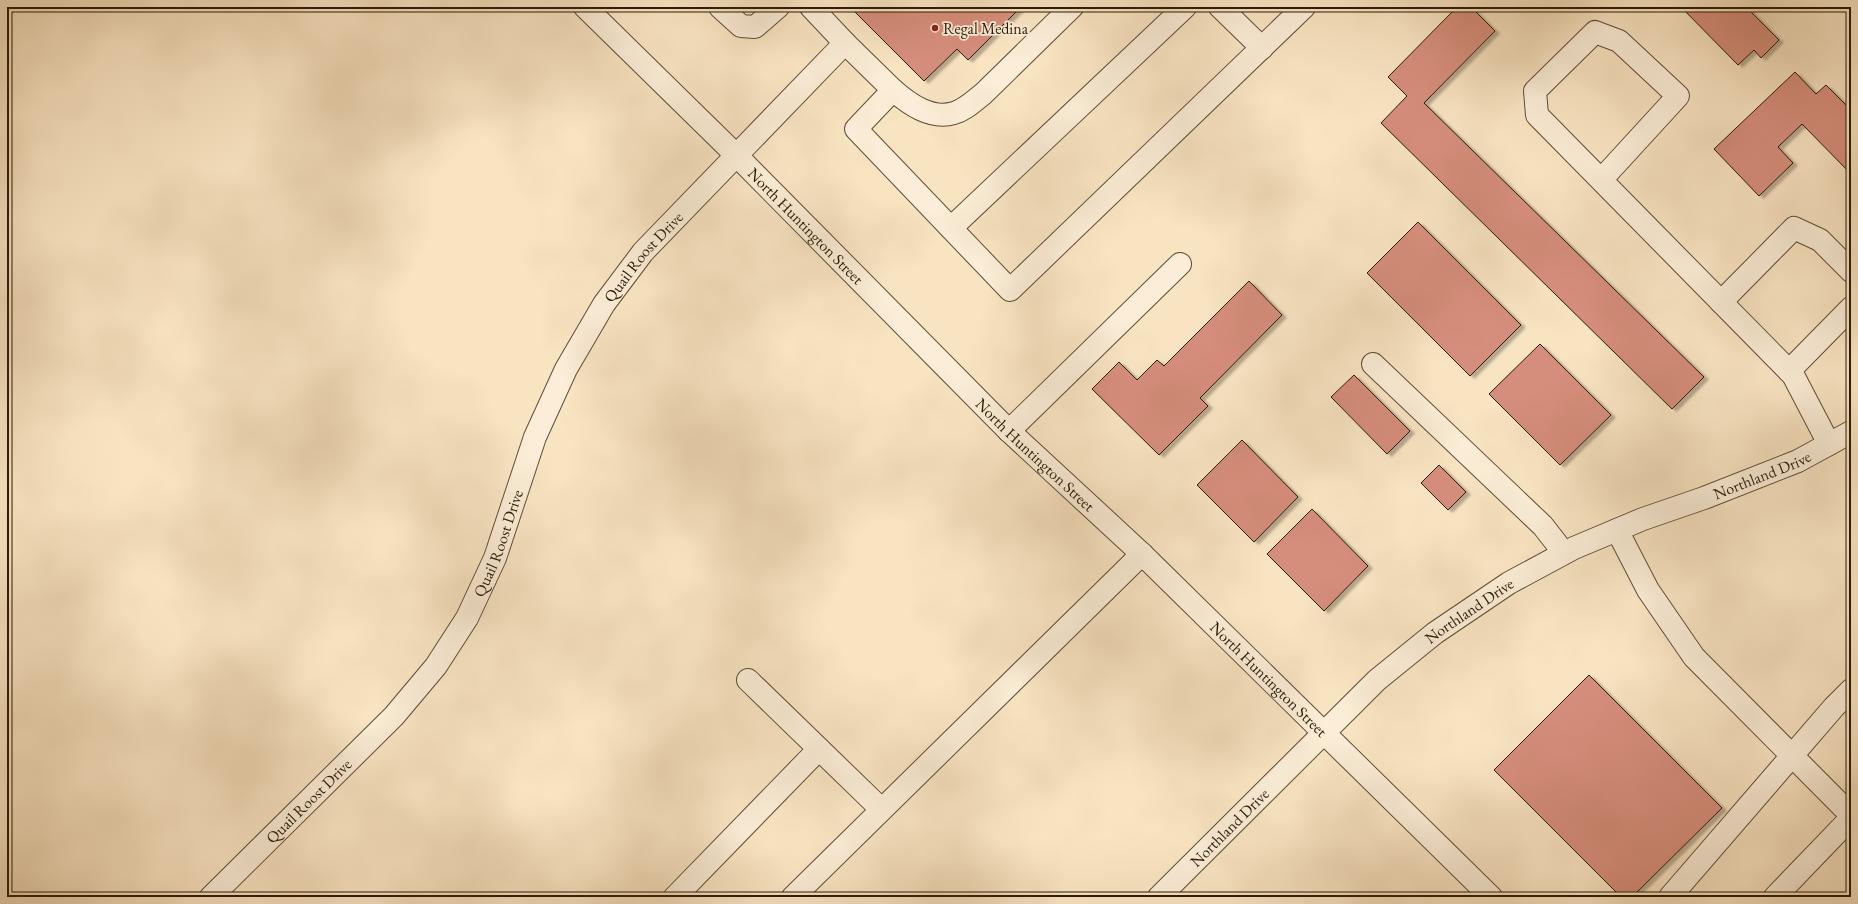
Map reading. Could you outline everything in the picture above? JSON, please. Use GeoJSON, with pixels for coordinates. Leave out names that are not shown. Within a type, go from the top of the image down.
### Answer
{"type":"FeatureCollection","features":[{"type":"Feature","properties":{"kind":"street","name":"North Huntington Street"},"geometry":{"type":"LineString","coordinates":[[585,7],[736,155],[1009,431],[1142,554],[1491,897]]}},
{"type":"Feature","properties":{"kind":"street"},"geometry":{"type":"LineString","coordinates":[[720,7],[741,26],[755,27],[778,7]]}},
{"type":"Feature","properties":{"kind":"street"},"geometry":{"type":"LineString","coordinates":[[811,7],[845,43],[906,102],[921,111],[942,114],[954,114],[968,107],[1072,7]]}},
{"type":"Feature","properties":{"kind":"street"},"geometry":{"type":"LineString","coordinates":[[951,228],[1185,7]]}},
{"type":"Feature","properties":{"kind":"street"},"geometry":{"type":"LineString","coordinates":[[1220,7],[1262,48]]}},
{"type":"Feature","properties":{"kind":"street"},"geometry":{"type":"LineString","coordinates":[[893,90],[856,129],[1010,290],[1304,7]]}},
{"type":"Feature","properties":{"kind":"street"},"geometry":{"type":"LineString","coordinates":[[1601,180],[1678,96],[1619,41],[1595,32],[1535,91],[1537,114],[1601,180],[1793,375],[1829,444]]}},
{"type":"Feature","properties":{"kind":"street","name":"Quail Roost Drive"},"geometry":{"type":"LineString","coordinates":[[210,897],[394,716],[436,666],[467,618],[494,558],[535,437],[570,362],[604,304],[643,252],[845,43]]}},
{"type":"Feature","properties":{"kind":"street"},"geometry":{"type":"LineString","coordinates":[[1721,302],[1794,228],[1820,240],[1851,271]]}},
{"type":"Feature","properties":{"kind":"street"},"geometry":{"type":"LineString","coordinates":[[1009,431],[1180,264]]}},
{"type":"Feature","properties":{"kind":"street"},"geometry":{"type":"LineString","coordinates":[[1789,371],[1851,308]]}},
{"type":"Feature","properties":{"kind":"street"},"geometry":{"type":"LineString","coordinates":[[1373,364],[1543,526],[1564,553]]}},
{"type":"Feature","properties":{"kind":"street","name":"Northland Drive"},"geometry":{"type":"LineString","coordinates":[[1159,897],[1377,680],[1434,633],[1509,583],[1564,553],[1617,530],[1798,461],[1851,432]]}},
{"type":"Feature","properties":{"kind":"street"},"geometry":{"type":"LineString","coordinates":[[1617,530],[1648,590],[1694,657],[1851,817],[1775,897]]}},
{"type":"Feature","properties":{"kind":"street"},"geometry":{"type":"LineString","coordinates":[[792,897],[1142,554]]}},
{"type":"Feature","properties":{"kind":"street"},"geometry":{"type":"LineString","coordinates":[[748,680],[881,810]]}},
{"type":"Feature","properties":{"kind":"street"},"geometry":{"type":"LineString","coordinates":[[1670,897],[1851,690]]}},
{"type":"Feature","properties":{"kind":"street"},"geometry":{"type":"LineString","coordinates":[[676,897],[820,749]]}},
{"type":"Feature","properties":{"kind":"building","name":"Regal Medina"},"geometry":{"type":"Polygon","coordinates":[[[850,7],[1021,7],[968,60],[957,49],[924,81],[850,7]]]}},
{"type":"Feature","properties":{"kind":"building"},"geometry":{"type":"Polygon","coordinates":[[[1457,7],[1471,7],[1495,31],[1424,103],[1704,377],[1672,409],[1381,123],[1407,96],[1388,77],[1457,7]]]}},
{"type":"Feature","properties":{"kind":"building"},"geometry":{"type":"Polygon","coordinates":[[[1681,7],[1746,7],[1779,40],[1761,58],[1754,50],[1738,65],[1681,7]]]}},
{"type":"Feature","properties":{"kind":"building"},"geometry":{"type":"Polygon","coordinates":[[[1795,72],[1816,94],[1826,85],[1851,110],[1851,174],[1802,124],[1778,147],[1793,163],[1759,196],[1714,149],[1795,72]]]}},
{"type":"Feature","properties":{"kind":"building"},"geometry":{"type":"Polygon","coordinates":[[[1418,222],[1521,325],[1470,376],[1367,273],[1418,222]]]}},
{"type":"Feature","properties":{"kind":"building"},"geometry":{"type":"Polygon","coordinates":[[[1249,281],[1282,315],[1200,398],[1208,406],[1159,455],[1092,389],[1119,362],[1137,380],[1157,360],[1164,366],[1249,281]]]}},
{"type":"Feature","properties":{"kind":"building"},"geometry":{"type":"Polygon","coordinates":[[[1540,344],[1611,415],[1560,465],[1489,394],[1540,344]]]}},
{"type":"Feature","properties":{"kind":"building"},"geometry":{"type":"Polygon","coordinates":[[[1354,375],[1410,431],[1387,454],[1331,397],[1354,375]]]}},
{"type":"Feature","properties":{"kind":"building"},"geometry":{"type":"Polygon","coordinates":[[[1242,440],[1298,497],[1254,542],[1197,485],[1242,440]]]}},
{"type":"Feature","properties":{"kind":"building"},"geometry":{"type":"Polygon","coordinates":[[[1439,465],[1466,492],[1448,510],[1421,483],[1439,465]]]}},
{"type":"Feature","properties":{"kind":"building"},"geometry":{"type":"Polygon","coordinates":[[[1312,509],[1368,566],[1324,611],[1267,554],[1312,509]]]}},
{"type":"Feature","properties":{"kind":"building"},"geometry":{"type":"Polygon","coordinates":[[[1589,675],[1722,808],[1632,897],[1621,897],[1494,770],[1589,675]]]}},
{"type":"Feature","properties":{"kind":"place","name":"Regal Medina"},"geometry":{"type":"Point","coordinates":[935,28]}}]}
